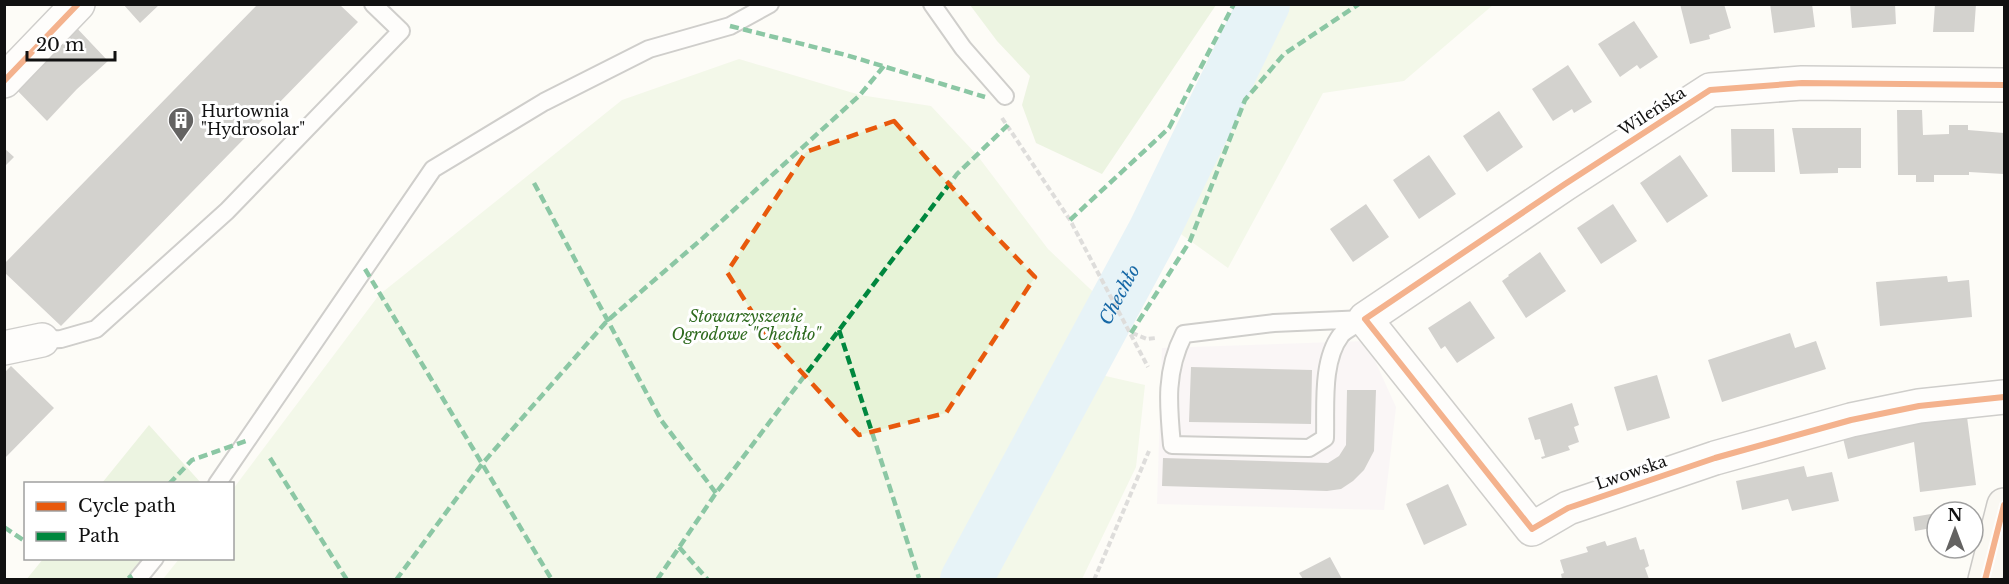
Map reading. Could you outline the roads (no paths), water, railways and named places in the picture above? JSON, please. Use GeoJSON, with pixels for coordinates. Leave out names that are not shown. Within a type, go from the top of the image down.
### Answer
{"type":"FeatureCollection","features":[{"type":"Feature","properties":{"kind":"street"},"geometry":{"type":"LineString","coordinates":[[4,81],[78,4]]}},
{"type":"Feature","properties":{"kind":"street","name":"Wileńska"},"geometry":{"type":"LineString","coordinates":[[1365,319],[1565,184],[1710,90],[1802,83],[2004,85]]}},
{"type":"Feature","properties":{"kind":"street","name":"Lwowska"},"geometry":{"type":"LineString","coordinates":[[1365,319],[1532,529],[1568,508],[1715,458],[1851,420],[1919,406],[2004,398]]}},
{"type":"Feature","properties":{"kind":"street"},"geometry":{"type":"LineString","coordinates":[[4,348],[42,340]]}},
{"type":"Feature","properties":{"kind":"street"},"geometry":{"type":"LineString","coordinates":[[1985,579],[2004,505]]}},
{"type":"Feature","properties":{"kind":"lane"},"geometry":{"type":"LineString","coordinates":[[42,340],[62,339],[96,329],[228,211],[401,31],[373,4]]}},
{"type":"Feature","properties":{"kind":"lane"},"geometry":{"type":"LineString","coordinates":[[218,482],[433,169],[544,102],[649,49],[730,26],[770,4]]}},
{"type":"Feature","properties":{"kind":"lane"},"geometry":{"type":"LineString","coordinates":[[932,4],[963,48],[1005,96]]}},
{"type":"Feature","properties":{"kind":"lane"},"geometry":{"type":"LineString","coordinates":[[1365,319],[1342,334],[1332,354],[1326,386],[1325,438],[1308,448],[1172,445],[1169,418],[1170,372],[1175,352],[1184,334],[1274,322],[1365,319]]}},
{"type":"Feature","properties":{"kind":"lane"},"geometry":{"type":"LineString","coordinates":[[137,579],[152,560]]}},
{"type":"Feature","properties":{"kind":"waterway","name":"Chechło"},"geometry":{"type":"LineString","coordinates":[[966,580],[1154,231],[1264,4]]}},
{"type":"Feature","properties":{"kind":"waterway"},"geometry":{"type":"LineString","coordinates":[[1230,37],[1241,50]]}},
{"type":"Feature","properties":{"kind":"waterway"},"geometry":{"type":"LineString","coordinates":[[1086,320],[1097,336]]}},
{"type":"Feature","properties":{"kind":"place","name":"Hurtownia \"Hydrosolar\""},"geometry":{"type":"Point","coordinates":[181,143]}},
{"type":"Feature","properties":{"kind":"park label","name":"Stowarzyszenie Ogrodowe \"Chechło\""},"geometry":{"type":"Point","coordinates":[746,325]}}]}
